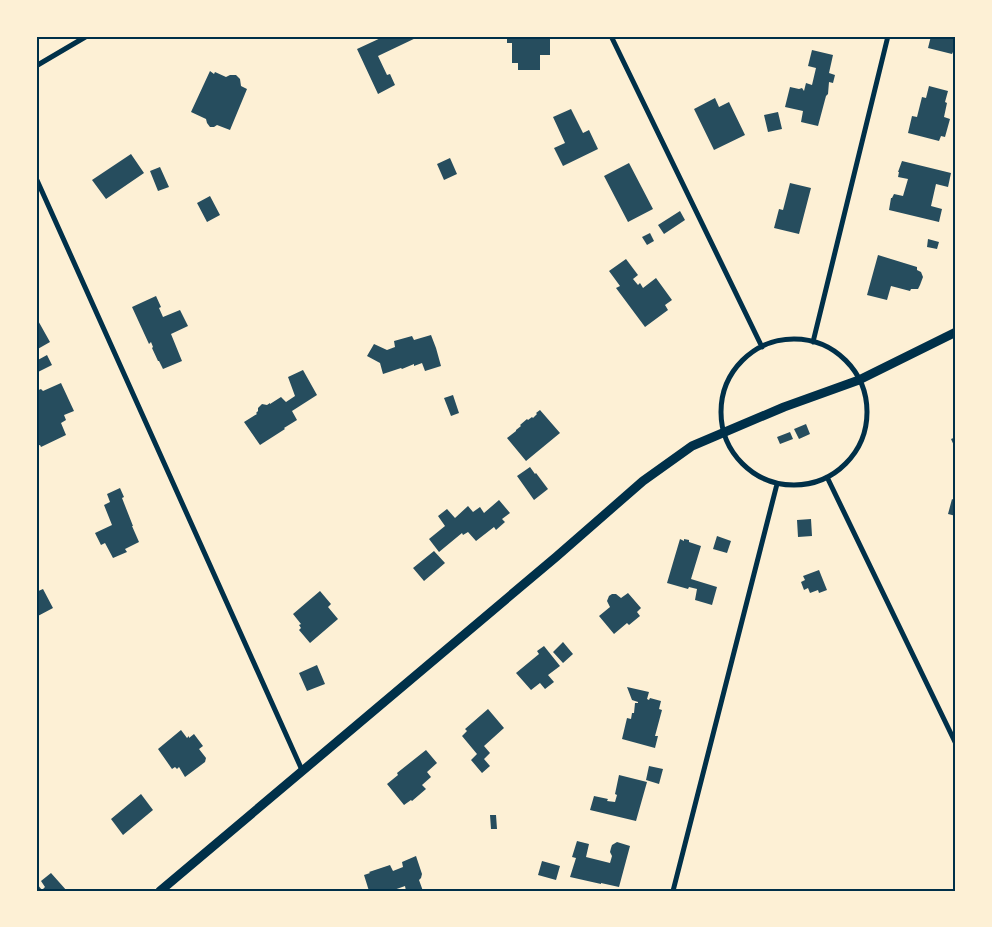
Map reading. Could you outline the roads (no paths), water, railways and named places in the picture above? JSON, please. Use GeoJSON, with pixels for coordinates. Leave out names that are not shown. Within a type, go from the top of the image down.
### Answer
{"type":"FeatureCollection","features":[{"type":"Feature","properties":{"kind":"street"},"geometry":{"type":"LineString","coordinates":[[36,66],[87,36]]}},
{"type":"Feature","properties":{"kind":"street"},"geometry":{"type":"LineString","coordinates":[[611,36],[762,347]]}},
{"type":"Feature","properties":{"kind":"street"},"geometry":{"type":"LineString","coordinates":[[813,342],[888,36]]}},
{"type":"Feature","properties":{"kind":"street"},"geometry":{"type":"LineString","coordinates":[[36,178],[302,770]]}},
{"type":"Feature","properties":{"kind":"street"},"geometry":{"type":"LineString","coordinates":[[160,891],[556,557],[643,481],[692,446],[784,407],[859,380],[956,332]]}},
{"type":"Feature","properties":{"kind":"street"},"geometry":{"type":"LineString","coordinates":[[788,340],[813,342],[833,351],[848,364],[859,380],[866,407],[863,435],[855,452],[843,466],[827,477],[802,485],[777,484],[761,478],[737,459],[724,433],[721,415],[722,398],[727,382],[736,368],[748,356],[762,347],[788,340]]}},
{"type":"Feature","properties":{"kind":"street"},"geometry":{"type":"LineString","coordinates":[[827,477],[956,744]]}},
{"type":"Feature","properties":{"kind":"street"},"geometry":{"type":"LineString","coordinates":[[673,891],[777,484]]}}]}
